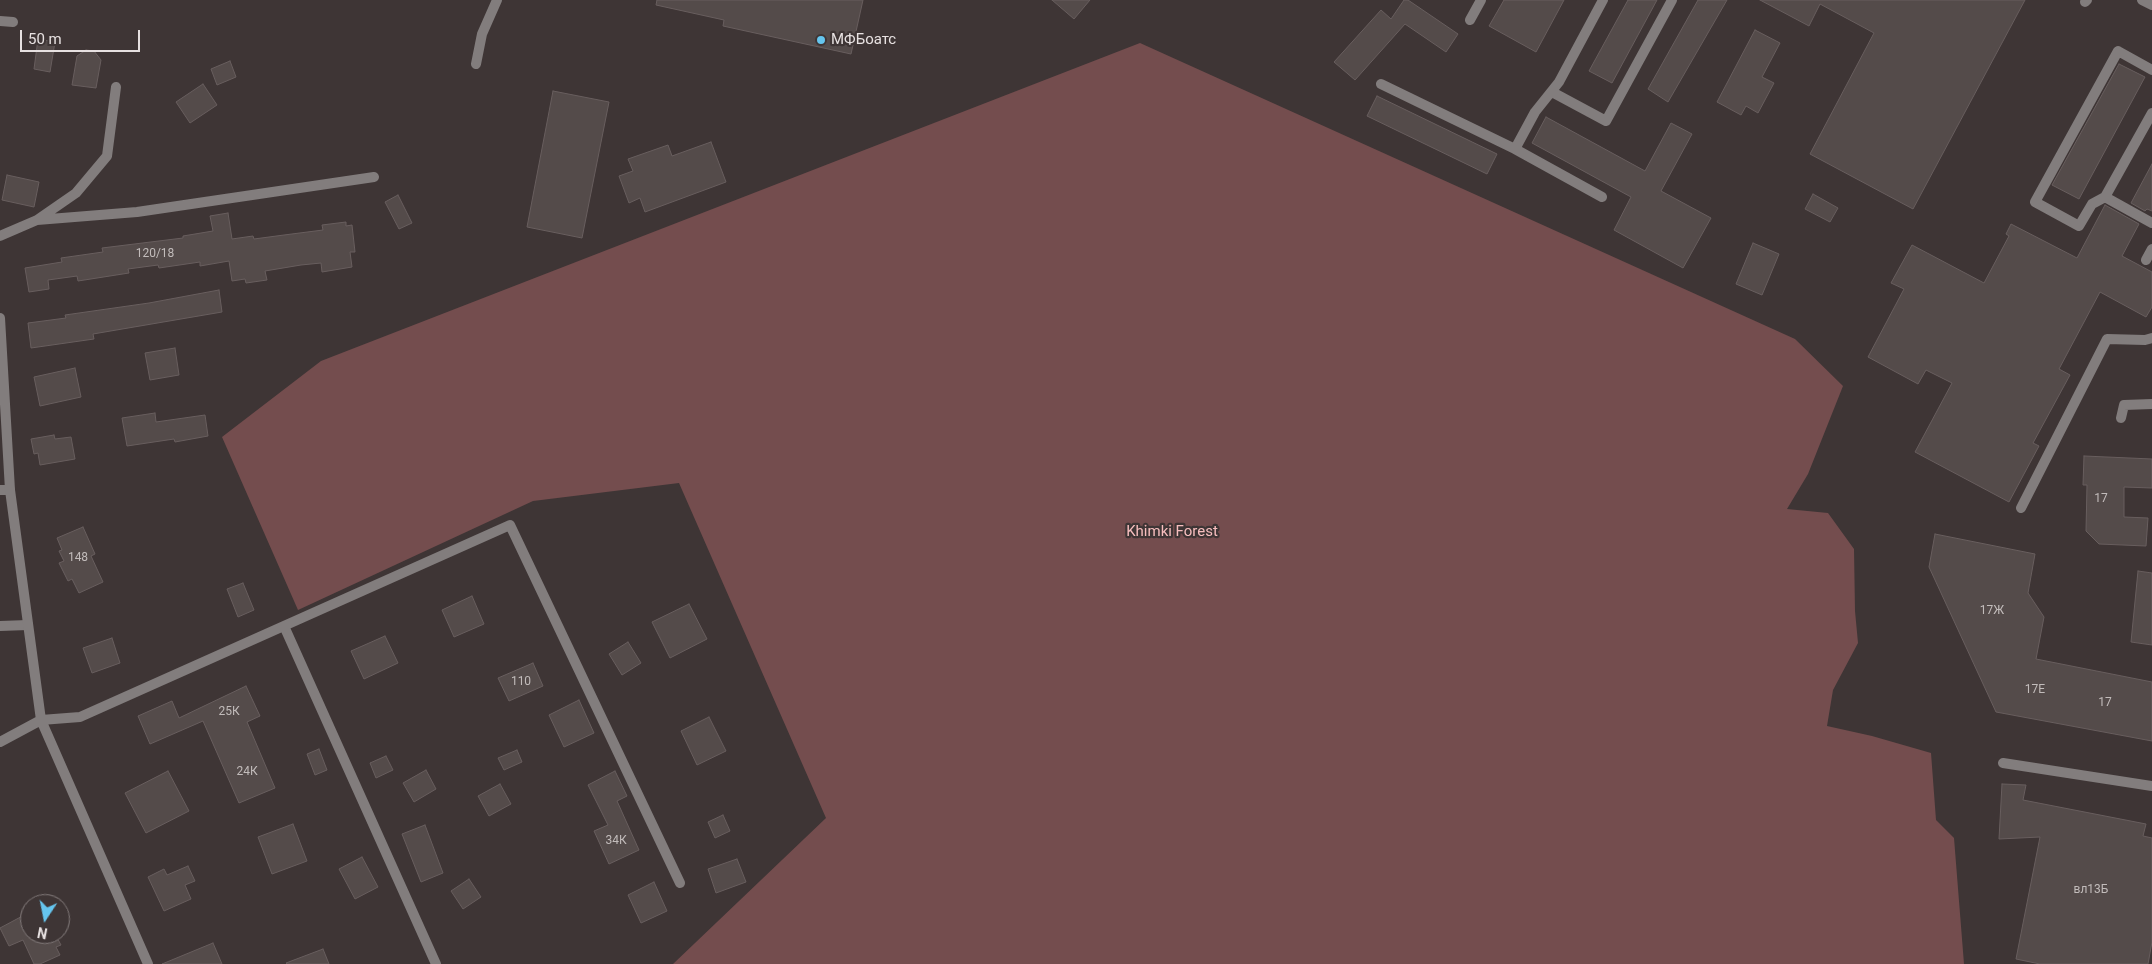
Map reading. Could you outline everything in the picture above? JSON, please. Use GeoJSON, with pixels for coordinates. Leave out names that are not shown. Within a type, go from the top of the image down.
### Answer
{"type":"FeatureCollection","features":[{"type":"Feature","properties":{"kind":"street"},"geometry":{"type":"LineString","coordinates":[[476,64],[482,34],[497,0]]}},
{"type":"Feature","properties":{"kind":"street"},"geometry":{"type":"LineString","coordinates":[[1470,20],[1481,0]]}},
{"type":"Feature","properties":{"kind":"street"},"geometry":{"type":"LineString","coordinates":[[1515,149],[1535,112],[1559,82],[1604,0]]}},
{"type":"Feature","properties":{"kind":"street"},"geometry":{"type":"LineString","coordinates":[[1552,92],[1606,121],[1672,0]]}},
{"type":"Feature","properties":{"kind":"street"},"geometry":{"type":"LineString","coordinates":[[2142,0],[2152,5]]}},
{"type":"Feature","properties":{"kind":"street"},"geometry":{"type":"LineString","coordinates":[[0,21],[13,22]]}},
{"type":"Feature","properties":{"kind":"street"},"geometry":{"type":"LineString","coordinates":[[2152,70],[2118,51],[2035,202],[2079,226],[2092,204],[2105,197],[2152,113]]}},
{"type":"Feature","properties":{"kind":"street"},"geometry":{"type":"LineString","coordinates":[[1381,84],[1515,149],[1602,197]]}},
{"type":"Feature","properties":{"kind":"street"},"geometry":{"type":"LineString","coordinates":[[0,236],[37,220],[76,193],[107,156],[116,87]]}},
{"type":"Feature","properties":{"kind":"street"},"geometry":{"type":"LineString","coordinates":[[37,220],[137,212],[374,176]]}},
{"type":"Feature","properties":{"kind":"street"},"geometry":{"type":"LineString","coordinates":[[2105,197],[2152,223]]}},
{"type":"Feature","properties":{"kind":"street"},"geometry":{"type":"LineString","coordinates":[[2146,260],[2152,249]]}},
{"type":"Feature","properties":{"kind":"street"},"geometry":{"type":"LineString","coordinates":[[0,318],[5,490],[28,625],[41,720],[148,964]]}},
{"type":"Feature","properties":{"kind":"street"},"geometry":{"type":"LineString","coordinates":[[2021,508],[2108,339],[2144,340],[2152,338]]}},
{"type":"Feature","properties":{"kind":"street"},"geometry":{"type":"LineString","coordinates":[[2121,418],[2124,405],[2152,404]]}},
{"type":"Feature","properties":{"kind":"street"},"geometry":{"type":"LineString","coordinates":[[0,742],[41,720],[80,717],[510,525],[680,883]]}},
{"type":"Feature","properties":{"kind":"street"},"geometry":{"type":"LineString","coordinates":[[0,626],[28,625]]}},
{"type":"Feature","properties":{"kind":"street"},"geometry":{"type":"LineString","coordinates":[[284,626],[436,964]]}},
{"type":"Feature","properties":{"kind":"street"},"geometry":{"type":"LineString","coordinates":[[2003,763],[2152,786]]}},
{"type":"Feature","properties":{"kind":"green space","name":"Khimki Forest"},"geometry":{"type":"Polygon","coordinates":[[[1140,43],[1795,339],[1843,386],[1808,474],[1787,509],[1828,513],[1854,549],[1855,611],[1858,643],[1833,690],[1827,726],[1872,736],[1931,753],[1936,820],[1954,838],[1964,964],[673,964],[826,818],[679,483],[533,501],[298,610],[222,437],[321,361],[1140,43]]]}},
{"type":"Feature","properties":{"kind":"building","name":"МФБоатс"},"geometry":{"type":"Polygon","coordinates":[[[657,0],[863,0],[851,54],[723,26],[724,20],[656,5],[657,0]]]}},
{"type":"Feature","properties":{"kind":"building"},"geometry":{"type":"Polygon","coordinates":[[[1052,0],[1090,0],[1074,19],[1052,0]]]}},
{"type":"Feature","properties":{"kind":"building"},"geometry":{"type":"Polygon","coordinates":[[[1404,0],[1408,0],[1458,34],[1446,52],[1405,24],[1355,80],[1334,62],[1381,10],[1391,19],[1404,0]]]}},
{"type":"Feature","properties":{"kind":"building"},"geometry":{"type":"Polygon","coordinates":[[[1504,0],[1564,0],[1536,52],[1489,26],[1504,0]]]}},
{"type":"Feature","properties":{"kind":"building"},"geometry":{"type":"Polygon","coordinates":[[[1628,0],[1657,0],[1612,83],[1589,71],[1628,0]]]}},
{"type":"Feature","properties":{"kind":"building"},"geometry":{"type":"Polygon","coordinates":[[[1698,0],[1727,0],[1668,102],[1648,89],[1698,0]]]}},
{"type":"Feature","properties":{"kind":"building"},"geometry":{"type":"Polygon","coordinates":[[[1760,0],[2025,0],[1913,209],[1810,154],[1874,33],[1820,4],[1809,26],[1760,0]]]}},
{"type":"Feature","properties":{"kind":"building"},"geometry":{"type":"Polygon","coordinates":[[[1755,30],[1780,43],[1762,77],[1774,83],[1758,113],[1746,106],[1741,115],[1717,102],[1755,30]]]}},
{"type":"Feature","properties":{"kind":"building"},"geometry":{"type":"Polygon","coordinates":[[[38,39],[55,42],[50,72],[34,69],[38,39]]]}},
{"type":"Feature","properties":{"kind":"building"},"geometry":{"type":"Polygon","coordinates":[[[86,50],[94,51],[101,60],[96,88],[72,85],[77,56],[86,50]]]}},
{"type":"Feature","properties":{"kind":"building"},"geometry":{"type":"Polygon","coordinates":[[[230,61],[236,77],[217,85],[211,69],[230,61]]]}},
{"type":"Feature","properties":{"kind":"building"},"geometry":{"type":"Polygon","coordinates":[[[2119,64],[2145,77],[2079,199],[2052,185],[2119,64]]]}},
{"type":"Feature","properties":{"kind":"building"},"geometry":{"type":"Polygon","coordinates":[[[203,84],[217,105],[190,123],[176,102],[203,84]]]}},
{"type":"Feature","properties":{"kind":"building"},"geometry":{"type":"Polygon","coordinates":[[[553,91],[609,102],[582,238],[527,227],[553,91]]]}},
{"type":"Feature","properties":{"kind":"building"},"geometry":{"type":"Polygon","coordinates":[[[1377,96],[1497,154],[1487,174],[1367,116],[1377,96]]]}},
{"type":"Feature","properties":{"kind":"building"},"geometry":{"type":"Polygon","coordinates":[[[1546,117],[1645,171],[1671,123],[1692,134],[1661,191],[1711,218],[1683,268],[1614,230],[1631,197],[1532,143],[1546,117]]]}},
{"type":"Feature","properties":{"kind":"building"},"geometry":{"type":"Polygon","coordinates":[[[711,142],[726,182],[645,212],[640,198],[629,203],[619,176],[633,171],[628,159],[668,145],[672,156],[711,142]]]}},
{"type":"Feature","properties":{"kind":"building"},"geometry":{"type":"Polygon","coordinates":[[[2152,164],[2152,211],[2147,209],[2145,211],[2131,203],[2152,164]]]}},
{"type":"Feature","properties":{"kind":"building"},"geometry":{"type":"Polygon","coordinates":[[[7,175],[39,182],[34,207],[2,200],[7,175]]]}},
{"type":"Feature","properties":{"kind":"building"},"geometry":{"type":"Polygon","coordinates":[[[1813,194],[1838,208],[1830,222],[1805,209],[1813,194]]]}},
{"type":"Feature","properties":{"kind":"building"},"geometry":{"type":"Polygon","coordinates":[[[398,195],[412,223],[399,229],[385,202],[398,195]]]}},
{"type":"Feature","properties":{"kind":"building"},"geometry":{"type":"Polygon","coordinates":[[[2105,205],[2139,224],[2122,256],[2152,272],[2152,307],[2146,317],[2100,292],[2059,369],[2070,375],[2033,443],[2039,446],[2009,502],[1915,452],[1952,383],[1926,370],[1918,384],[1868,357],[1904,289],[1891,283],[1912,245],[1984,283],[2009,236],[2006,234],[2011,224],[2077,258],[2105,205]]]}},
{"type":"Feature","properties":{"kind":"building"},"geometry":{"type":"Polygon","coordinates":[[[228,213],[232,239],[253,236],[254,239],[323,230],[322,225],[346,222],[346,226],[352,225],[355,252],[350,252],[352,267],[322,272],[321,263],[301,265],[265,271],[267,280],[246,283],[245,279],[232,281],[229,261],[200,266],[200,262],[159,268],[158,265],[128,269],[129,273],[78,281],[77,276],[48,280],[49,289],[29,292],[25,268],[62,262],[61,258],[103,252],[102,248],[183,238],[183,236],[213,231],[210,216],[228,213]]]}},
{"type":"Feature","properties":{"kind":"building"},"geometry":{"type":"Polygon","coordinates":[[[1753,243],[1779,254],[1762,295],[1736,284],[1753,243]]]}},
{"type":"Feature","properties":{"kind":"building"},"geometry":{"type":"Polygon","coordinates":[[[219,290],[222,312],[93,334],[94,339],[31,348],[28,323],[66,318],[65,315],[149,303],[219,290]]]}},
{"type":"Feature","properties":{"kind":"building"},"geometry":{"type":"Polygon","coordinates":[[[175,348],[179,375],[150,380],[145,353],[175,348]]]}},
{"type":"Feature","properties":{"kind":"building"},"geometry":{"type":"Polygon","coordinates":[[[75,368],[81,397],[40,406],[34,377],[75,368]]]}},
{"type":"Feature","properties":{"kind":"building"},"geometry":{"type":"Polygon","coordinates":[[[155,413],[156,422],[205,415],[208,436],[175,442],[174,439],[127,446],[122,418],[155,413]]]}},
{"type":"Feature","properties":{"kind":"building"},"geometry":{"type":"Polygon","coordinates":[[[54,435],[55,439],[71,437],[75,459],[40,465],[38,453],[34,454],[31,439],[54,435]]]}},
{"type":"Feature","properties":{"kind":"building"},"geometry":{"type":"Polygon","coordinates":[[[2084,456],[2152,459],[2152,488],[2124,487],[2124,517],[2148,518],[2146,546],[2099,544],[2086,531],[2087,485],[2083,485],[2084,456]]]}},
{"type":"Feature","properties":{"kind":"building"},"geometry":{"type":"Polygon","coordinates":[[[83,527],[95,554],[91,556],[103,582],[79,593],[72,579],[68,581],[59,563],[64,561],[59,551],[62,550],[57,538],[83,527]]]}},
{"type":"Feature","properties":{"kind":"building"},"geometry":{"type":"Polygon","coordinates":[[[1935,534],[2035,554],[2028,593],[2044,617],[2036,659],[2152,682],[2152,741],[1996,712],[1929,567],[1935,534]]]}},
{"type":"Feature","properties":{"kind":"building"},"geometry":{"type":"Polygon","coordinates":[[[2138,571],[2152,573],[2152,645],[2131,642],[2138,571]]]}},
{"type":"Feature","properties":{"kind":"building"},"geometry":{"type":"Polygon","coordinates":[[[243,583],[254,610],[238,617],[227,589],[243,583]]]}},
{"type":"Feature","properties":{"kind":"building"},"geometry":{"type":"Polygon","coordinates":[[[472,596],[484,624],[454,637],[442,610],[472,596]]]}},
{"type":"Feature","properties":{"kind":"building"},"geometry":{"type":"Polygon","coordinates":[[[689,604],[707,639],[670,658],[652,622],[689,604]]]}},
{"type":"Feature","properties":{"kind":"building"},"geometry":{"type":"Polygon","coordinates":[[[385,636],[398,663],[364,679],[351,651],[385,636]]]}},
{"type":"Feature","properties":{"kind":"building"},"geometry":{"type":"Polygon","coordinates":[[[112,638],[120,663],[92,673],[83,648],[112,638]]]}},
{"type":"Feature","properties":{"kind":"building"},"geometry":{"type":"Polygon","coordinates":[[[628,642],[641,663],[622,675],[609,654],[628,642]]]}},
{"type":"Feature","properties":{"kind":"building"},"geometry":{"type":"Polygon","coordinates":[[[533,663],[543,686],[509,701],[498,678],[533,663]]]}},
{"type":"Feature","properties":{"kind":"building"},"geometry":{"type":"Polygon","coordinates":[[[246,686],[260,716],[247,722],[275,788],[239,803],[203,721],[150,744],[138,716],[172,701],[179,718],[246,686]]]}},
{"type":"Feature","properties":{"kind":"building"},"geometry":{"type":"Polygon","coordinates":[[[579,700],[594,733],[564,747],[549,715],[579,700]]]}},
{"type":"Feature","properties":{"kind":"building"},"geometry":{"type":"Polygon","coordinates":[[[709,717],[726,751],[697,765],[681,731],[709,717]]]}},
{"type":"Feature","properties":{"kind":"building"},"geometry":{"type":"Polygon","coordinates":[[[319,749],[327,770],[315,775],[307,754],[319,749]]]}},
{"type":"Feature","properties":{"kind":"building"},"geometry":{"type":"Polygon","coordinates":[[[517,750],[522,762],[504,770],[498,758],[517,750]]]}},
{"type":"Feature","properties":{"kind":"building"},"geometry":{"type":"Polygon","coordinates":[[[386,756],[393,770],[376,778],[370,763],[386,756]]]}},
{"type":"Feature","properties":{"kind":"building"},"geometry":{"type":"Polygon","coordinates":[[[426,770],[436,789],[414,802],[403,783],[426,770]]]}},
{"type":"Feature","properties":{"kind":"building"},"geometry":{"type":"Polygon","coordinates":[[[168,771],[189,811],[146,833],[125,793],[168,771]]]}},
{"type":"Feature","properties":{"kind":"building"},"geometry":{"type":"Polygon","coordinates":[[[615,771],[627,796],[617,801],[639,850],[609,864],[594,831],[608,825],[588,785],[615,771]]]}},
{"type":"Feature","properties":{"kind":"building"},"geometry":{"type":"Polygon","coordinates":[[[500,784],[511,804],[489,816],[478,796],[500,784]]]}},
{"type":"Feature","properties":{"kind":"building"},"geometry":{"type":"Polygon","coordinates":[[[2002,784],[2026,785],[2023,800],[2146,824],[2143,836],[2152,838],[2152,942],[2148,964],[2040,964],[2016,959],[2040,837],[1999,839],[2002,784]]]}},
{"type":"Feature","properties":{"kind":"building"},"geometry":{"type":"Polygon","coordinates":[[[723,815],[730,831],[715,838],[708,822],[723,815]]]}},
{"type":"Feature","properties":{"kind":"building"},"geometry":{"type":"Polygon","coordinates":[[[293,824],[307,861],[272,874],[258,837],[293,824]]]}},
{"type":"Feature","properties":{"kind":"building"},"geometry":{"type":"Polygon","coordinates":[[[425,825],[443,873],[421,882],[402,834],[425,825]]]}},
{"type":"Feature","properties":{"kind":"building"},"geometry":{"type":"Polygon","coordinates":[[[362,857],[378,887],[355,899],[339,869],[362,857]]]}},
{"type":"Feature","properties":{"kind":"building"},"geometry":{"type":"Polygon","coordinates":[[[737,859],[746,882],[716,893],[708,869],[737,859]]]}},
{"type":"Feature","properties":{"kind":"building"},"geometry":{"type":"Polygon","coordinates":[[[188,866],[195,881],[185,885],[191,899],[164,911],[148,877],[164,869],[167,875],[188,866]]]}},
{"type":"Feature","properties":{"kind":"building"},"geometry":{"type":"Polygon","coordinates":[[[469,879],[481,897],[463,909],[451,891],[469,879]]]}},
{"type":"Feature","properties":{"kind":"building"},"geometry":{"type":"Polygon","coordinates":[[[654,882],[667,911],[641,923],[628,895],[654,882]]]}},
{"type":"Feature","properties":{"kind":"building"},"geometry":{"type":"Polygon","coordinates":[[[20,917],[20,941],[9,946],[0,928],[20,917]]]}},
{"type":"Feature","properties":{"kind":"building"},"geometry":{"type":"Polygon","coordinates":[[[213,943],[222,964],[162,964],[213,943]]]}},
{"type":"Feature","properties":{"kind":"building"},"geometry":{"type":"Polygon","coordinates":[[[25,944],[60,944],[56,947],[60,955],[40,964],[34,964],[25,944]]]}},
{"type":"Feature","properties":{"kind":"building"},"geometry":{"type":"Polygon","coordinates":[[[323,949],[329,964],[286,963],[323,949]]]}},
{"type":"Feature","properties":{"kind":"place","name":"МФБоатс"},"geometry":{"type":"Point","coordinates":[821,40]}}]}
